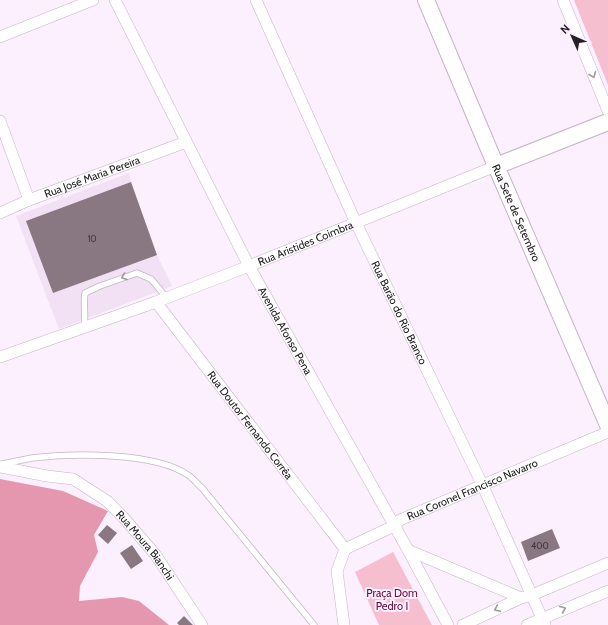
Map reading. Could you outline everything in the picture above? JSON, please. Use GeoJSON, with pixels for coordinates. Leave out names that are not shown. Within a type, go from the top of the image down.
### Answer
{"type":"FeatureCollection","features":[{"type":"Feature","properties":{"kind":"main road","name":"Rua Sete de Setembro"},"geometry":{"type":"LineString","coordinates":[[426,0],[608,424]]}},
{"type":"Feature","properties":{"kind":"main road","name":"Rua Aristides Coimbra"},"geometry":{"type":"LineString","coordinates":[[496,166],[608,122]]}},
{"type":"Feature","properties":{"kind":"street"},"geometry":{"type":"LineString","coordinates":[[0,37],[93,0]]}},
{"type":"Feature","properties":{"kind":"street","name":"Avenida Afonso Pena"},"geometry":{"type":"LineString","coordinates":[[115,0],[249,266],[408,550],[448,625]]}},
{"type":"Feature","properties":{"kind":"street","name":"Rua Barão do Rio Branco"},"geometry":{"type":"LineString","coordinates":[[256,0],[356,222],[482,484],[527,597],[544,622]]}},
{"type":"Feature","properties":{"kind":"street"},"geometry":{"type":"LineString","coordinates":[[563,0],[608,111]]}},
{"type":"Feature","properties":{"kind":"street"},"geometry":{"type":"LineString","coordinates":[[0,121],[29,200]]}},
{"type":"Feature","properties":{"kind":"street","name":"Rua José Maria Pereira"},"geometry":{"type":"LineString","coordinates":[[0,214],[29,200],[186,142]]}},
{"type":"Feature","properties":{"kind":"street","name":"Rua Aristides Coimbra"},"geometry":{"type":"LineString","coordinates":[[0,357],[167,298],[496,166]]}},
{"type":"Feature","properties":{"kind":"street","name":"Rua Doutor Fernando Corrêa"},"geometry":{"type":"LineString","coordinates":[[156,302],[345,549]]}},
{"type":"Feature","properties":{"kind":"street","name":"Rua Coronel Francisco Navarro"},"geometry":{"type":"LineString","coordinates":[[345,549],[394,526],[400,520],[482,484],[608,432]]}},
{"type":"Feature","properties":{"kind":"street","name":"Rua Moura Bianchi"},"geometry":{"type":"LineString","coordinates":[[0,466],[47,476],[73,478],[107,501],[155,554],[202,625]]}},
{"type":"Feature","properties":{"kind":"street"},"geometry":{"type":"LineString","coordinates":[[344,625],[337,571],[345,549]]}},
{"type":"Feature","properties":{"kind":"street"},"geometry":{"type":"LineString","coordinates":[[408,550],[527,597]]}},
{"type":"Feature","properties":{"kind":"street"},"geometry":{"type":"LineString","coordinates":[[463,625],[608,563]]}},
{"type":"Feature","properties":{"kind":"street"},"geometry":{"type":"LineString","coordinates":[[527,625],[544,622],[608,591]]}},
{"type":"Feature","properties":{"kind":"lane"},"geometry":{"type":"LineString","coordinates":[[84,327],[84,293],[137,273],[151,279],[167,298]]}},
{"type":"Feature","properties":{"kind":"lane"},"geometry":{"type":"LineString","coordinates":[[0,466],[33,458],[116,456],[148,460],[172,467],[189,475],[202,488],[314,625]]}},
{"type":"Feature","properties":{"kind":"shaded area"},"geometry":{"type":"Polygon","coordinates":[[[129,173],[157,255],[172,286],[59,329],[16,216],[129,173]]]}},
{"type":"Feature","properties":{"kind":"shaded area"},"geometry":{"type":"Polygon","coordinates":[[[0,479],[63,491],[108,511],[94,535],[98,552],[80,586],[79,601],[122,597],[139,601],[169,625],[0,625],[0,479]]]}},
{"type":"Feature","properties":{"kind":"green space"},"geometry":{"type":"Polygon","coordinates":[[[574,0],[608,0],[608,85],[574,0]]]}},
{"type":"Feature","properties":{"kind":"green space","name":"Praça Dom Pedro I"},"geometry":{"type":"Polygon","coordinates":[[[393,552],[432,625],[379,625],[355,572],[393,552]]]}},
{"type":"Feature","properties":{"kind":"building"},"geometry":{"type":"Polygon","coordinates":[[[131,182],[157,255],[53,293],[26,221],[131,182]]]}},
{"type":"Feature","properties":{"kind":"building"},"geometry":{"type":"Polygon","coordinates":[[[107,525],[117,533],[108,544],[98,535],[107,525]]]}},
{"type":"Feature","properties":{"kind":"building"},"geometry":{"type":"Polygon","coordinates":[[[552,529],[560,548],[528,561],[521,542],[552,529]]]}},
{"type":"Feature","properties":{"kind":"building"},"geometry":{"type":"Polygon","coordinates":[[[132,545],[143,561],[131,569],[120,553],[132,545]]]}},
{"type":"Feature","properties":{"kind":"building"},"geometry":{"type":"Polygon","coordinates":[[[184,616],[193,625],[179,625],[177,623],[184,616]]]}}]}
